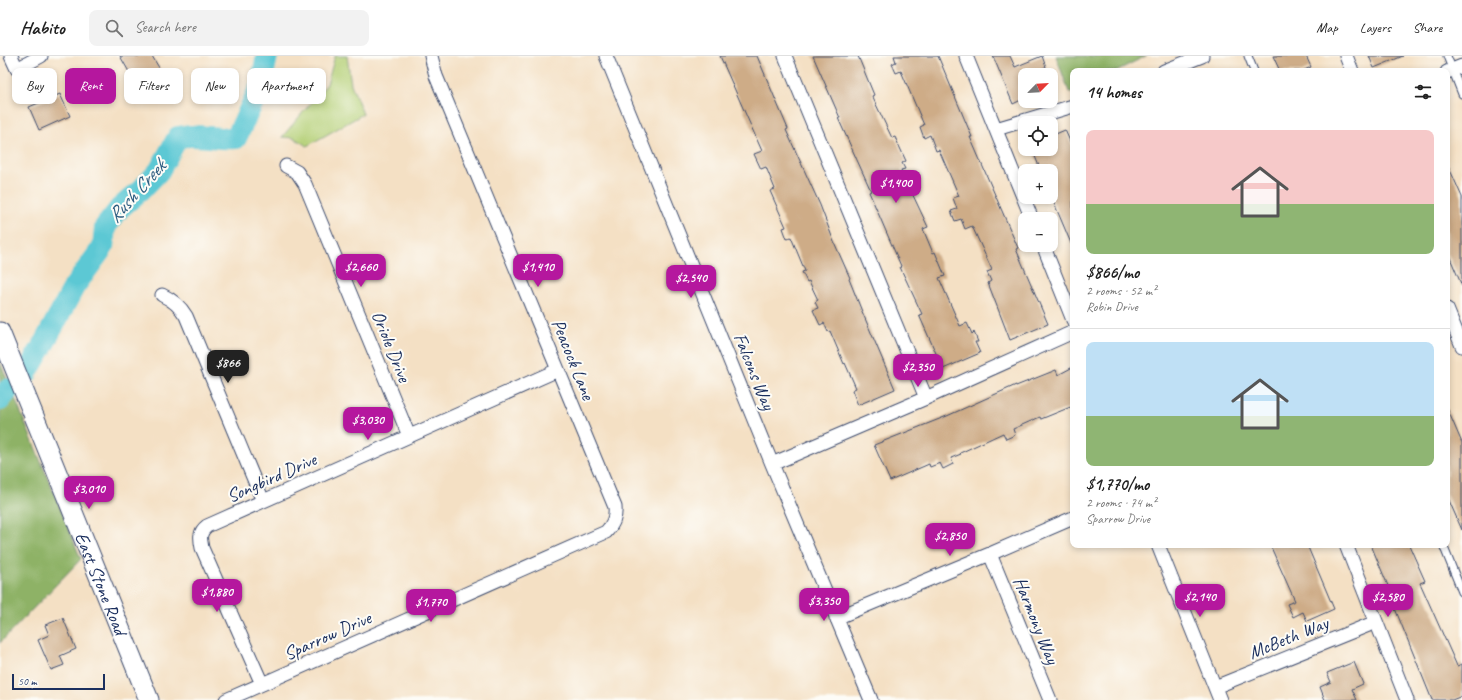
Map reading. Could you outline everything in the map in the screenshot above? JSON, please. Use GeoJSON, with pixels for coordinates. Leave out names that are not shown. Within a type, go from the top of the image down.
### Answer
{"type":"FeatureCollection","features":[{"type":"Feature","properties":{"kind":"main road","name":"East Stone Road"},"geometry":{"type":"LineString","coordinates":[[0,332],[149,700]]}},
{"type":"Feature","properties":{"kind":"street"},"geometry":{"type":"LineString","coordinates":[[11,56],[17,69],[41,56]]}},
{"type":"Feature","properties":{"kind":"street","name":"Peacock Lane"},"geometry":{"type":"LineString","coordinates":[[430,56],[436,76],[614,507],[614,521]]}},
{"type":"Feature","properties":{"kind":"street","name":"Falcons Way"},"geometry":{"type":"LineString","coordinates":[[606,56],[772,464],[871,700]]}},
{"type":"Feature","properties":{"kind":"street"},"geometry":{"type":"LineString","coordinates":[[785,56],[926,398]]}},
{"type":"Feature","properties":{"kind":"street"},"geometry":{"type":"LineString","coordinates":[[966,56],[1029,212]]}},
{"type":"Feature","properties":{"kind":"street"},"geometry":{"type":"LineString","coordinates":[[1172,68],[1202,56]]}},
{"type":"Feature","properties":{"kind":"street"},"geometry":{"type":"LineString","coordinates":[[1346,56],[1351,68]]}},
{"type":"Feature","properties":{"kind":"street"},"geometry":{"type":"LineString","coordinates":[[996,129],[1070,107]]}},
{"type":"Feature","properties":{"kind":"street","name":"Oriole Drive"},"geometry":{"type":"LineString","coordinates":[[286,166],[297,172],[305,184],[409,436]]}},
{"type":"Feature","properties":{"kind":"street"},"geometry":{"type":"LineString","coordinates":[[1046,252],[1070,312]]}},
{"type":"Feature","properties":{"kind":"street"},"geometry":{"type":"LineString","coordinates":[[162,295],[176,303],[186,316],[263,501]]}},
{"type":"Feature","properties":{"kind":"street"},"geometry":{"type":"LineString","coordinates":[[1450,325],[1452,335],[1462,346]]}},
{"type":"Feature","properties":{"kind":"street"},"geometry":{"type":"LineString","coordinates":[[772,464],[926,398],[1070,333]]}},
{"type":"Feature","properties":{"kind":"street","name":"Songbird Drive"},"geometry":{"type":"LineString","coordinates":[[262,684],[202,548],[200,535],[202,530],[207,526],[558,370]]}},
{"type":"Feature","properties":{"kind":"street"},"geometry":{"type":"LineString","coordinates":[[836,618],[1070,519]]}},
{"type":"Feature","properties":{"kind":"street","name":"Sparrow Drive"},"geometry":{"type":"LineString","coordinates":[[226,700],[606,532],[614,521]]}},
{"type":"Feature","properties":{"kind":"street"},"geometry":{"type":"LineString","coordinates":[[1159,548],[1220,700]]}},
{"type":"Feature","properties":{"kind":"street"},"geometry":{"type":"LineString","coordinates":[[1347,548],[1407,700]]}},
{"type":"Feature","properties":{"kind":"street","name":"Harmony Way"},"geometry":{"type":"LineString","coordinates":[[990,554],[1050,700]]}},
{"type":"Feature","properties":{"kind":"street","name":"McBeth Way"},"geometry":{"type":"LineString","coordinates":[[1215,687],[1376,622]]}},
{"type":"Feature","properties":{"kind":"lane"},"geometry":{"type":"LineString","coordinates":[[1248,56],[1253,68]]}},
{"type":"Feature","properties":{"kind":"lane"},"geometry":{"type":"LineString","coordinates":[[1447,56],[1454,69],[1462,94]]}},
{"type":"Feature","properties":{"kind":"lane"},"geometry":{"type":"LineString","coordinates":[[1444,548],[1462,592]]}},
{"type":"Feature","properties":{"kind":"green space"},"geometry":{"type":"Polygon","coordinates":[[[335,56],[347,56],[351,84],[363,114],[307,146],[294,138],[282,137],[310,104],[326,104],[327,84],[335,56]]]}},
{"type":"Feature","properties":{"kind":"green space"},"geometry":{"type":"Polygon","coordinates":[[[1056,56],[1146,56],[1122,68],[1070,68],[1069,92],[1056,56]]]}},
{"type":"Feature","properties":{"kind":"green space"},"geometry":{"type":"Polygon","coordinates":[[[0,362],[81,559],[0,643],[0,362]]]}},
{"type":"Feature","properties":{"kind":"building"},"geometry":{"type":"Polygon","coordinates":[[[120,56],[152,56],[159,68],[127,68],[120,56]]]}},
{"type":"Feature","properties":{"kind":"building"},"geometry":{"type":"Polygon","coordinates":[[[720,56],[757,56],[788,129],[786,130],[820,205],[861,309],[895,389],[858,405],[852,390],[856,388],[830,331],[828,332],[824,323],[820,325],[813,310],[818,308],[815,302],[818,300],[809,281],[807,282],[802,272],[805,271],[791,237],[787,239],[783,228],[786,227],[770,191],[775,189],[766,167],[761,169],[754,154],[762,151],[720,56]]]}},
{"type":"Feature","properties":{"kind":"building"},"geometry":{"type":"Polygon","coordinates":[[[813,56],[858,56],[874,95],[872,96],[892,138],[895,137],[906,161],[902,163],[905,169],[901,170],[928,227],[923,229],[945,276],[939,278],[960,326],[967,323],[972,334],[974,332],[978,342],[975,342],[980,353],[943,369],[919,315],[922,314],[900,267],[901,266],[869,192],[871,191],[838,118],[840,118],[813,56]]]}},
{"type":"Feature","properties":{"kind":"building"},"geometry":{"type":"Polygon","coordinates":[[[894,56],[938,56],[1048,324],[1010,340],[988,283],[991,281],[987,272],[992,270],[972,226],[965,229],[961,219],[955,221],[951,211],[957,209],[953,198],[959,196],[939,150],[936,151],[930,135],[924,138],[920,127],[924,125],[901,71],[896,73],[892,64],[896,62],[894,56]]]}},
{"type":"Feature","properties":{"kind":"building"},"geometry":{"type":"Polygon","coordinates":[[[993,56],[1010,56],[1015,67],[1042,56],[1046,67],[1018,68],[1018,102],[1013,104],[993,56]]]}},
{"type":"Feature","properties":{"kind":"building"},"geometry":{"type":"Polygon","coordinates":[[[1273,56],[1306,56],[1311,67],[1309,68],[1279,68],[1273,56]]]}},
{"type":"Feature","properties":{"kind":"building"},"geometry":{"type":"Polygon","coordinates":[[[1369,56],[1403,56],[1374,68],[1369,56]]]}},
{"type":"Feature","properties":{"kind":"building"},"geometry":{"type":"Polygon","coordinates":[[[60,94],[70,116],[39,130],[29,107],[36,104],[57,104],[57,95],[60,94]]]}},
{"type":"Feature","properties":{"kind":"building"},"geometry":{"type":"Polygon","coordinates":[[[1065,130],[1070,141],[1070,241],[1054,204],[1058,204],[1058,164],[1038,164],[1035,156],[1058,156],[1058,133],[1065,130]]]}},
{"type":"Feature","properties":{"kind":"building"},"geometry":{"type":"Polygon","coordinates":[[[1450,170],[1462,197],[1462,286],[1450,258],[1450,170]]]}},
{"type":"Feature","properties":{"kind":"building"},"geometry":{"type":"Polygon","coordinates":[[[1070,369],[1070,407],[1041,419],[1040,417],[1013,429],[1015,435],[1006,439],[1003,433],[960,453],[961,454],[951,458],[953,464],[943,469],[940,463],[930,467],[929,464],[890,481],[874,445],[947,416],[1016,385],[1056,370],[1058,375],[1070,369]]]}},
{"type":"Feature","properties":{"kind":"building"},"geometry":{"type":"Polygon","coordinates":[[[1450,415],[1462,443],[1462,530],[1450,503],[1450,415]]]}},
{"type":"Feature","properties":{"kind":"building"},"geometry":{"type":"Polygon","coordinates":[[[1271,548],[1308,548],[1334,609],[1307,621],[1303,612],[1293,617],[1287,604],[1295,601],[1271,548]]]}},
{"type":"Feature","properties":{"kind":"building"},"geometry":{"type":"Polygon","coordinates":[[[1372,548],[1410,548],[1425,581],[1420,583],[1457,666],[1462,664],[1462,696],[1452,700],[1432,700],[1394,606],[1396,605],[1372,548]]]}},
{"type":"Feature","properties":{"kind":"building"},"geometry":{"type":"Polygon","coordinates":[[[63,618],[76,649],[60,656],[64,665],[51,670],[38,640],[49,635],[45,625],[63,618]]]}},
{"type":"Feature","properties":{"kind":"building"},"geometry":{"type":"Polygon","coordinates":[[[1354,662],[1363,684],[1352,689],[1357,700],[1325,700],[1320,687],[1331,682],[1327,673],[1354,662]]]}},
{"type":"Feature","properties":{"kind":"waterway","name":"Rush Creek"},"geometry":{"type":"LineString","coordinates":[[26,374],[74,287],[103,247],[105,227],[120,208],[141,190],[159,171],[178,137],[193,136],[236,138],[261,85],[267,56]]}},
{"type":"Feature","properties":{"kind":"waterway","name":"Rush Creek"},"geometry":{"type":"LineString","coordinates":[[0,400],[9,389]]}}]}
